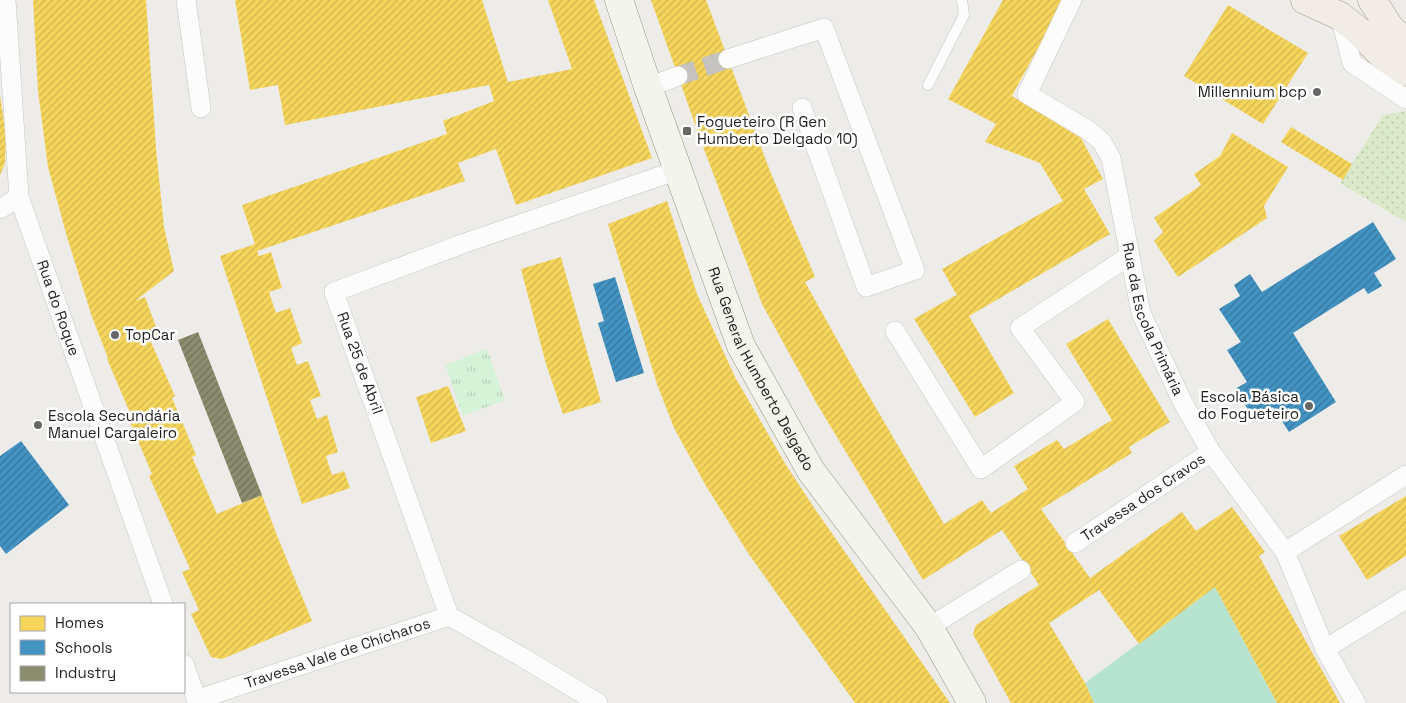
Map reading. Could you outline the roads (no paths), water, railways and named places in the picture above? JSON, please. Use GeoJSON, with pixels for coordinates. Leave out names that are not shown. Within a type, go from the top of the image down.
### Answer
{"type":"FeatureCollection","features":[{"type":"Feature","properties":{"kind":"main road"},"geometry":{"type":"LineString","coordinates":[[1305,0],[1340,16],[1360,32],[1382,55],[1406,72]]}},
{"type":"Feature","properties":{"kind":"main road"},"geometry":{"type":"LineString","coordinates":[[1372,0],[1390,28],[1406,42]]}},
{"type":"Feature","properties":{"kind":"street","name":"Rua do Roque"},"geometry":{"type":"LineString","coordinates":[[6,0],[5,60],[19,197],[163,603]]}},
{"type":"Feature","properties":{"kind":"street"},"geometry":{"type":"LineString","coordinates":[[186,0],[201,108]]}},
{"type":"Feature","properties":{"kind":"street","name":"Rua General Humberto Delgado"},"geometry":{"type":"LineString","coordinates":[[619,0],[740,346],[811,471],[929,627],[972,703]]}},
{"type":"Feature","properties":{"kind":"street","name":"Rua da Escola Primária"},"geometry":{"type":"LineString","coordinates":[[1072,0],[1026,94],[1088,130],[1102,142],[1113,166],[1141,313],[1183,403],[1211,452],[1285,552],[1325,649],[1356,703]]}},
{"type":"Feature","properties":{"kind":"street"},"geometry":{"type":"LineString","coordinates":[[1340,16],[1352,63],[1406,99]]}},
{"type":"Feature","properties":{"kind":"street"},"geometry":{"type":"LineString","coordinates":[[728,59],[824,28],[915,270],[866,287],[802,108]]}},
{"type":"Feature","properties":{"kind":"street"},"geometry":{"type":"LineString","coordinates":[[648,87],[678,76]]}},
{"type":"Feature","properties":{"kind":"street","name":"Rua 25 de Abril"},"geometry":{"type":"LineString","coordinates":[[450,616],[334,292],[465,243],[678,170]]}},
{"type":"Feature","properties":{"kind":"street"},"geometry":{"type":"LineString","coordinates":[[0,209],[19,197]]}},
{"type":"Feature","properties":{"kind":"street"},"geometry":{"type":"LineString","coordinates":[[895,331],[981,469],[1075,402],[1020,328],[1129,256]]}},
{"type":"Feature","properties":{"kind":"street","name":"Travessa dos Cravos"},"geometry":{"type":"LineString","coordinates":[[1075,542],[1211,452]]}},
{"type":"Feature","properties":{"kind":"street"},"geometry":{"type":"LineString","coordinates":[[1285,552],[1406,475]]}},
{"type":"Feature","properties":{"kind":"street"},"geometry":{"type":"LineString","coordinates":[[929,627],[1021,570]]}},
{"type":"Feature","properties":{"kind":"street"},"geometry":{"type":"LineString","coordinates":[[1325,649],[1406,599]]}},
{"type":"Feature","properties":{"kind":"street"},"geometry":{"type":"LineString","coordinates":[[450,616],[522,656],[598,703]]}},
{"type":"Feature","properties":{"kind":"street","name":"Travessa Vale de Chícharos"},"geometry":{"type":"LineString","coordinates":[[197,701],[450,616]]}},
{"type":"Feature","properties":{"kind":"street"},"geometry":{"type":"LineString","coordinates":[[185,667],[197,701]]}},
{"type":"Feature","properties":{"kind":"lane"},"geometry":{"type":"LineString","coordinates":[[928,85],[964,15],[962,0]]}},
{"type":"Feature","properties":{"kind":"tunnel"},"geometry":{"type":"LineString","coordinates":[[678,76],[728,59]]}},
{"type":"Feature","properties":{"kind":"place","name":"Millennium bcp"},"geometry":{"type":"Point","coordinates":[1317,92]}},
{"type":"Feature","properties":{"kind":"place","name":"Fogueteiro (R Gen Humberto Delgado 10)"},"geometry":{"type":"Point","coordinates":[687,131]}},
{"type":"Feature","properties":{"kind":"place","name":"TopCar"},"geometry":{"type":"Point","coordinates":[115,335]}},
{"type":"Feature","properties":{"kind":"place","name":"Escola Básica do Fogueteiro"},"geometry":{"type":"Point","coordinates":[1309,406]}},
{"type":"Feature","properties":{"kind":"place","name":"Escola Secundária Manuel Cargaleiro"},"geometry":{"type":"Point","coordinates":[38,425]}}]}
